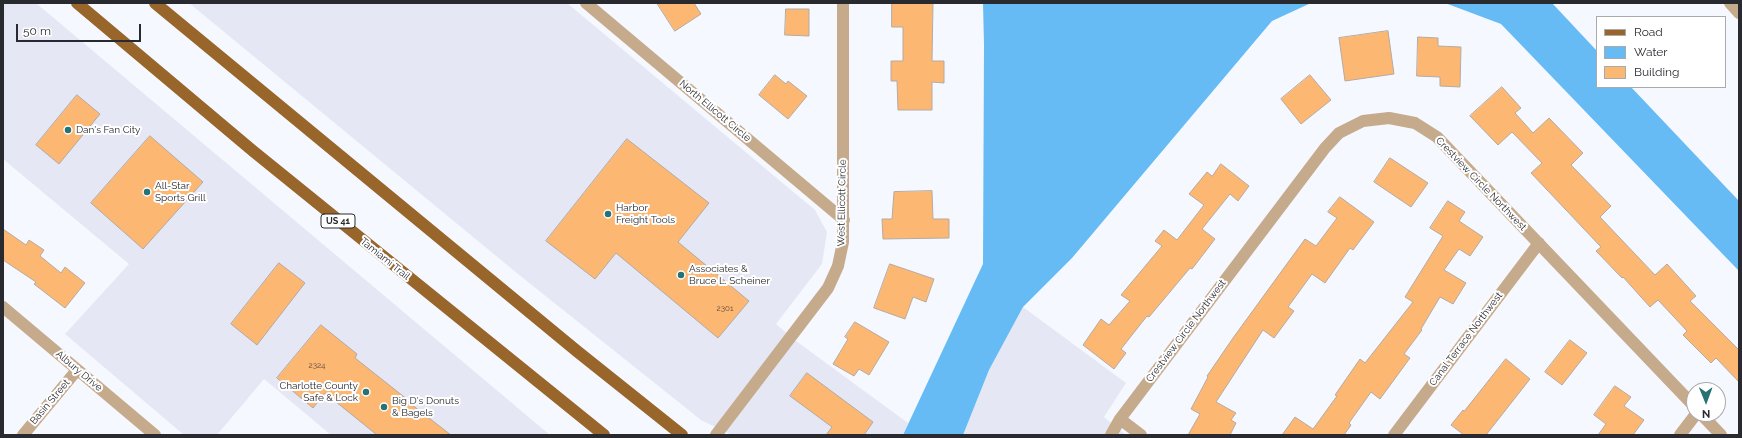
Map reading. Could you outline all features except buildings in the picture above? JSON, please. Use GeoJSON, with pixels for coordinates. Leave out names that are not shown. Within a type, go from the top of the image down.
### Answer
{"type":"FeatureCollection","features":[{"type":"Feature","properties":{"kind":"main road","name":"Tamiami Trail"},"geometry":{"type":"LineString","coordinates":[[76,3],[394,267],[604,435]]}},
{"type":"Feature","properties":{"kind":"main road"},"geometry":{"type":"LineString","coordinates":[[155,3],[578,352],[682,435]]}},
{"type":"Feature","properties":{"kind":"main road"},"geometry":{"type":"LineString","coordinates":[[594,427],[614,435]]}},
{"type":"Feature","properties":{"kind":"street","name":"North Ellicott Circle"},"geometry":{"type":"LineString","coordinates":[[586,3],[844,220]]}},
{"type":"Feature","properties":{"kind":"street","name":"West Ellicott Circle"},"geometry":{"type":"LineString","coordinates":[[716,435],[828,288],[838,266],[843,242],[844,220],[843,3]]}},
{"type":"Feature","properties":{"kind":"street"},"geometry":{"type":"LineString","coordinates":[[1730,3],[1739,13]]}},
{"type":"Feature","properties":{"kind":"street","name":"Crestview Circle Northwest"},"geometry":{"type":"LineString","coordinates":[[1111,435],[1120,419],[1325,148],[1339,134],[1362,121],[1389,118],[1415,123],[1437,137],[1686,398]]}},
{"type":"Feature","properties":{"kind":"street","name":"Canal Terrace Northwest"},"geometry":{"type":"LineString","coordinates":[[1394,435],[1539,243]]}},
{"type":"Feature","properties":{"kind":"street","name":"Albury Drive"},"geometry":{"type":"LineString","coordinates":[[3,307],[155,435]]}},
{"type":"Feature","properties":{"kind":"street","name":"Basin Street"},"geometry":{"type":"LineString","coordinates":[[23,435],[77,370]]}},
{"type":"Feature","properties":{"kind":"street"},"geometry":{"type":"LineString","coordinates":[[1120,419],[1141,435]]}},
{"type":"Feature","properties":{"kind":"street"},"geometry":{"type":"LineString","coordinates":[[1680,435],[1690,422]]}},
{"type":"Feature","properties":{"kind":"street"},"geometry":{"type":"LineString","coordinates":[[1709,422],[1721,435]]}},
{"type":"Feature","properties":{"kind":"shaded area"},"geometry":{"type":"Polygon","coordinates":[[[3,3],[36,3],[550,435],[331,435],[264,379],[217,435],[184,435],[65,334],[129,264],[3,159],[3,3]]]}},
{"type":"Feature","properties":{"kind":"shaded area"},"geometry":{"type":"Polygon","coordinates":[[[189,3],[567,3],[815,210],[827,232],[822,264],[776,324],[796,341],[908,423],[903,435],[732,435],[701,420],[518,274],[189,3]]]}},
{"type":"Feature","properties":{"kind":"shaded area"},"geometry":{"type":"Polygon","coordinates":[[[1023,307],[1126,383],[1104,417],[1126,435],[963,435],[989,370],[1023,307]]]}},
{"type":"Feature","properties":{"kind":"water"},"geometry":{"type":"Polygon","coordinates":[[[983,3],[1311,3],[1272,21],[1072,258],[1023,307],[989,370],[963,435],[903,435],[983,264],[983,3]]]}},
{"type":"Feature","properties":{"kind":"water"},"geometry":{"type":"Polygon","coordinates":[[[1445,3],[1552,3],[1596,50],[1596,88],[1632,88],[1739,201],[1739,271],[1501,24],[1445,3]]]}},
{"type":"Feature","properties":{"kind":"place","name":"Dan's Fan City"},"geometry":{"type":"Point","coordinates":[68,130]}},
{"type":"Feature","properties":{"kind":"place","name":"All-Star Sports Grill"},"geometry":{"type":"Point","coordinates":[147,192]}},
{"type":"Feature","properties":{"kind":"place","name":"Harbor Freight Tools"},"geometry":{"type":"Point","coordinates":[608,214]}},
{"type":"Feature","properties":{"kind":"place","name":"Associates & Bruce L. Scheiner"},"geometry":{"type":"Point","coordinates":[681,275]}},
{"type":"Feature","properties":{"kind":"place","name":"Charlotte County Safe & Lock"},"geometry":{"type":"Point","coordinates":[366,392]}},
{"type":"Feature","properties":{"kind":"place","name":"Big D's Donuts & Bagels"},"geometry":{"type":"Point","coordinates":[384,407]}}]}
